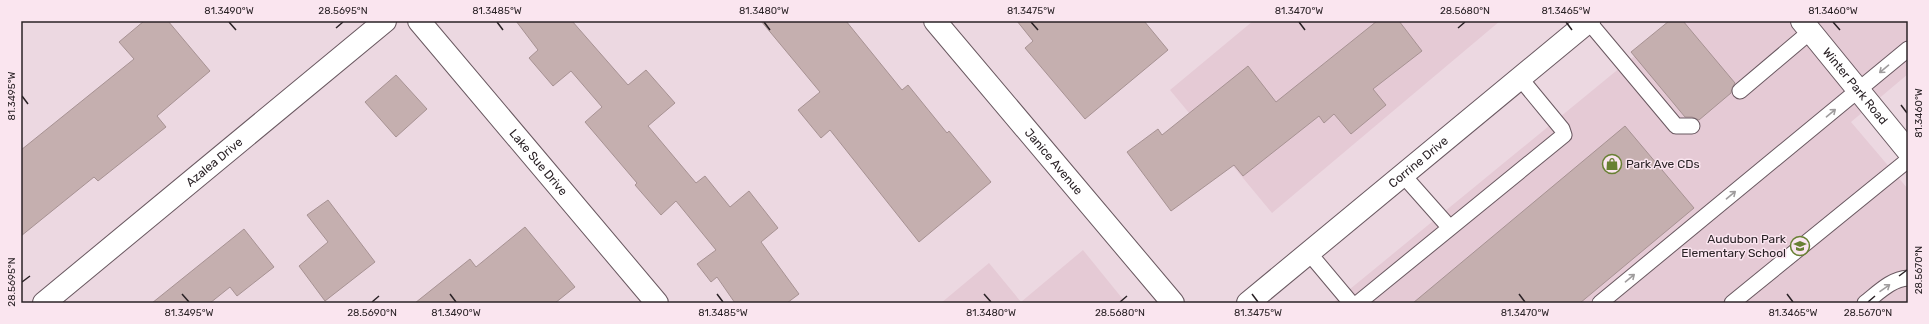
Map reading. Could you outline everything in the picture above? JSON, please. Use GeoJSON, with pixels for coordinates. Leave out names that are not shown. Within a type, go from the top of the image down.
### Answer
{"type":"FeatureCollection","features":[{"type":"Feature","properties":{"kind":"street","name":"Azalea Drive"},"geometry":{"type":"LineString","coordinates":[[44,303],[385,21]]}},
{"type":"Feature","properties":{"kind":"street","name":"Lake Sue Drive"},"geometry":{"type":"LineString","coordinates":[[419,21],[654,302]]}},
{"type":"Feature","properties":{"kind":"street","name":"Janice Avenue"},"geometry":{"type":"LineString","coordinates":[[935,21],[1173,303]]}},
{"type":"Feature","properties":{"kind":"street","name":"Corrine Drive"},"geometry":{"type":"LineString","coordinates":[[1248,303],[1588,21]]}},
{"type":"Feature","properties":{"kind":"street","name":"Winter Park Road"},"geometry":{"type":"LineString","coordinates":[[1807,26],[1908,151]]}},
{"type":"Feature","properties":{"kind":"lane"},"geometry":{"type":"LineString","coordinates":[[1588,21],[1676,126],[1692,126]]}},
{"type":"Feature","properties":{"kind":"lane"},"geometry":{"type":"LineString","coordinates":[[1740,91],[1807,26]]}},
{"type":"Feature","properties":{"kind":"lane"},"geometry":{"type":"LineString","coordinates":[[1600,303],[1908,49]]}},
{"type":"Feature","properties":{"kind":"lane"},"geometry":{"type":"LineString","coordinates":[[1358,303],[1564,135],[1562,129],[1520,78]]}},
{"type":"Feature","properties":{"kind":"lane"},"geometry":{"type":"LineString","coordinates":[[1732,303],[1908,160]]}},
{"type":"Feature","properties":{"kind":"lane"},"geometry":{"type":"LineString","coordinates":[[1403,175],[1450,228]]}},
{"type":"Feature","properties":{"kind":"lane"},"geometry":{"type":"LineString","coordinates":[[1309,253],[1351,303]]}},
{"type":"Feature","properties":{"kind":"lane"},"geometry":{"type":"LineString","coordinates":[[1865,303],[1892,283],[1900,279],[1908,278]]}},
{"type":"Feature","properties":{"kind":"shaded area"},"geometry":{"type":"Polygon","coordinates":[[[1253,21],[1500,21],[1272,213],[1170,90],[1253,21]]]}},
{"type":"Feature","properties":{"kind":"shaded area"},"geometry":{"type":"Polygon","coordinates":[[[1677,21],[1908,21],[1908,74],[1851,122],[1908,189],[1908,303],[1333,303],[1677,21]]]}},
{"type":"Feature","properties":{"kind":"shaded area"},"geometry":{"type":"Polygon","coordinates":[[[1083,250],[1126,303],[941,303],[989,263],[1021,302],[1083,250]]]}},
{"type":"Feature","properties":{"kind":"building"},"geometry":{"type":"Polygon","coordinates":[[[144,21],[168,21],[210,71],[157,116],[166,127],[98,181],[94,177],[21,236],[21,150],[134,59],[119,42],[144,21]]]}},
{"type":"Feature","properties":{"kind":"building"},"geometry":{"type":"Polygon","coordinates":[[[516,21],[572,21],[628,85],[646,70],[675,103],[648,126],[696,183],[705,176],[730,207],[749,191],[778,228],[761,242],[799,294],[787,303],[735,303],[717,277],[711,282],[697,264],[716,250],[676,201],[661,215],[635,185],[637,183],[585,122],[602,107],[571,71],[553,86],[529,58],[538,50],[516,21]]]}},
{"type":"Feature","properties":{"kind":"building"},"geometry":{"type":"Polygon","coordinates":[[[761,21],[846,21],[902,90],[908,85],[947,133],[949,131],[991,182],[919,242],[830,130],[821,138],[798,110],[820,92],[761,21]]]}},
{"type":"Feature","properties":{"kind":"building"},"geometry":{"type":"Polygon","coordinates":[[[1017,21],[1144,21],[1168,50],[1085,119],[1025,48],[1033,41],[1017,21]]]}},
{"type":"Feature","properties":{"kind":"building"},"geometry":{"type":"Polygon","coordinates":[[[1377,21],[1399,21],[1422,51],[1373,89],[1386,105],[1351,134],[1334,114],[1324,123],[1319,116],[1243,176],[1234,165],[1171,211],[1127,152],[1158,129],[1162,135],[1248,66],[1276,102],[1377,21]]]}},
{"type":"Feature","properties":{"kind":"building"},"geometry":{"type":"Polygon","coordinates":[[[1669,21],[1683,21],[1735,83],[1731,93],[1699,120],[1692,117],[1685,117],[1631,52],[1669,21]]]}},
{"type":"Feature","properties":{"kind":"building"},"geometry":{"type":"Polygon","coordinates":[[[396,75],[427,109],[396,137],[365,102],[396,75]]]}},
{"type":"Feature","properties":{"kind":"building"},"geometry":{"type":"Polygon","coordinates":[[[1625,126],[1694,208],[1580,303],[1413,303],[1625,126]]]}},
{"type":"Feature","properties":{"kind":"building"},"geometry":{"type":"Polygon","coordinates":[[[328,200],[375,262],[325,301],[299,266],[328,242],[307,215],[328,200]]]}},
{"type":"Feature","properties":{"kind":"building"},"geometry":{"type":"Polygon","coordinates":[[[525,227],[575,287],[555,303],[415,303],[470,259],[476,267],[525,227]]]}},
{"type":"Feature","properties":{"kind":"building"},"geometry":{"type":"Polygon","coordinates":[[[244,229],[274,267],[237,296],[230,287],[210,303],[152,303],[244,229]]]}},
{"type":"Feature","properties":{"kind":"place","name":"Park Ave CDs"},"geometry":{"type":"Point","coordinates":[1612,164]}},
{"type":"Feature","properties":{"kind":"place","name":"Audubon Park Elementary School"},"geometry":{"type":"Point","coordinates":[1800,246]}}]}
